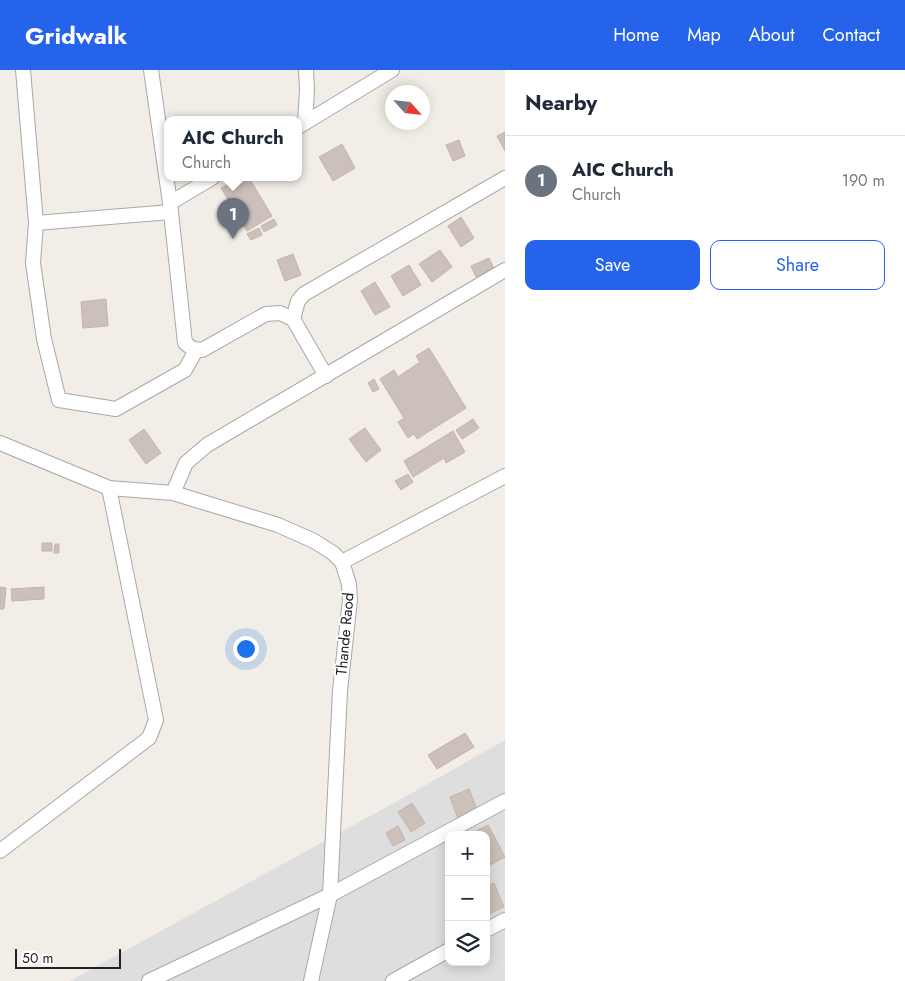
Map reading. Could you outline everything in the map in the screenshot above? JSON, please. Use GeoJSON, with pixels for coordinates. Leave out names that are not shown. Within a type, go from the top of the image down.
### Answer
{"type":"FeatureCollection","features":[{"type":"Feature","properties":{"kind":"street"},"geometry":{"type":"LineString","coordinates":[[23,70],[36,223],[33,263],[44,339],[59,400],[116,408],[185,370],[196,350]]}},
{"type":"Feature","properties":{"kind":"street"},"geometry":{"type":"LineString","coordinates":[[151,70],[164,164]]}},
{"type":"Feature","properties":{"kind":"street"},"geometry":{"type":"LineString","coordinates":[[302,125],[307,90],[306,70]]}},
{"type":"Feature","properties":{"kind":"street"},"geometry":{"type":"LineString","coordinates":[[302,125],[392,70]]}},
{"type":"Feature","properties":{"kind":"street"},"geometry":{"type":"LineString","coordinates":[[293,319],[298,301],[304,294],[505,178]]}},
{"type":"Feature","properties":{"kind":"street"},"geometry":{"type":"LineString","coordinates":[[166,181],[183,336],[189,347],[202,350],[266,314],[280,313],[293,319],[326,376]]}},
{"type":"Feature","properties":{"kind":"street"},"geometry":{"type":"LineString","coordinates":[[36,223],[170,207],[208,181]]}},
{"type":"Feature","properties":{"kind":"street"},"geometry":{"type":"LineString","coordinates":[[173,493],[186,463],[207,445],[505,270]]}},
{"type":"Feature","properties":{"kind":"street"},"geometry":{"type":"LineString","coordinates":[[0,443],[109,488],[173,493],[278,525],[314,540],[333,553],[342,562],[505,476]]}},
{"type":"Feature","properties":{"kind":"street"},"geometry":{"type":"LineString","coordinates":[[0,851],[148,738],[156,720],[109,488]]}},
{"type":"Feature","properties":{"kind":"street","name":"Thande Raod"},"geometry":{"type":"LineString","coordinates":[[311,981],[330,895],[340,691],[350,600],[349,584],[342,562]]}},
{"type":"Feature","properties":{"kind":"street"},"geometry":{"type":"LineString","coordinates":[[149,981],[330,895],[505,801]]}},
{"type":"Feature","properties":{"kind":"street"},"geometry":{"type":"LineString","coordinates":[[490,928],[505,920]]}},
{"type":"Feature","properties":{"kind":"street"},"geometry":{"type":"LineString","coordinates":[[393,981],[445,952]]}},
{"type":"Feature","properties":{"kind":"shaded area"},"geometry":{"type":"Polygon","coordinates":[[[505,740],[505,981],[70,981],[412,793],[505,740]]]}},
{"type":"Feature","properties":{"kind":"building"},"geometry":{"type":"Polygon","coordinates":[[[505,132],[505,151],[497,136],[505,132]]]}},
{"type":"Feature","properties":{"kind":"building"},"geometry":{"type":"Polygon","coordinates":[[[459,140],[465,156],[453,161],[446,145],[459,140]]]}},
{"type":"Feature","properties":{"kind":"building"},"geometry":{"type":"Polygon","coordinates":[[[342,144],[355,168],[333,181],[319,157],[342,144]]]}},
{"type":"Feature","properties":{"kind":"building"},"geometry":{"type":"Polygon","coordinates":[[[233,181],[251,181],[272,216],[247,231],[221,188],[233,181]]]}},
{"type":"Feature","properties":{"kind":"building"},"geometry":{"type":"Polygon","coordinates":[[[461,217],[474,238],[461,247],[448,226],[461,217]]]}},
{"type":"Feature","properties":{"kind":"building"},"geometry":{"type":"Polygon","coordinates":[[[274,219],[277,225],[264,232],[261,226],[274,219]]]}},
{"type":"Feature","properties":{"kind":"building"},"geometry":{"type":"Polygon","coordinates":[[[259,228],[262,235],[251,240],[247,234],[259,228]]]}},
{"type":"Feature","properties":{"kind":"building"},"geometry":{"type":"Polygon","coordinates":[[[440,250],[452,267],[432,282],[419,264],[440,250]]]}},
{"type":"Feature","properties":{"kind":"building"},"geometry":{"type":"Polygon","coordinates":[[[293,254],[301,275],[285,281],[277,260],[293,254]]]}},
{"type":"Feature","properties":{"kind":"building"},"geometry":{"type":"Polygon","coordinates":[[[489,258],[494,269],[476,277],[471,266],[489,258]]]}},
{"type":"Feature","properties":{"kind":"building"},"geometry":{"type":"Polygon","coordinates":[[[409,265],[421,285],[403,296],[391,276],[409,265]]]}},
{"type":"Feature","properties":{"kind":"building"},"geometry":{"type":"Polygon","coordinates":[[[375,282],[390,307],[375,315],[361,291],[375,282]]]}},
{"type":"Feature","properties":{"kind":"building"},"geometry":{"type":"Polygon","coordinates":[[[106,299],[108,326],[83,328],[81,302],[106,299]]]}},
{"type":"Feature","properties":{"kind":"building"},"geometry":{"type":"Polygon","coordinates":[[[429,348],[466,408],[417,439],[414,434],[408,438],[398,422],[404,418],[380,379],[394,370],[398,377],[420,362],[416,356],[429,348]]]}},
{"type":"Feature","properties":{"kind":"building"},"geometry":{"type":"Polygon","coordinates":[[[374,379],[379,389],[373,392],[368,383],[374,379]]]}},
{"type":"Feature","properties":{"kind":"building"},"geometry":{"type":"Polygon","coordinates":[[[473,419],[479,428],[462,439],[456,430],[473,419]]]}},
{"type":"Feature","properties":{"kind":"building"},"geometry":{"type":"Polygon","coordinates":[[[365,428],[381,450],[366,462],[349,439],[365,428]]]}},
{"type":"Feature","properties":{"kind":"building"},"geometry":{"type":"Polygon","coordinates":[[[144,429],[161,453],[146,464],[129,440],[144,429]]]}},
{"type":"Feature","properties":{"kind":"building"},"geometry":{"type":"Polygon","coordinates":[[[453,431],[465,452],[446,463],[444,458],[413,477],[404,461],[453,431]]]}},
{"type":"Feature","properties":{"kind":"building"},"geometry":{"type":"Polygon","coordinates":[[[408,474],[413,482],[401,490],[395,481],[408,474]]]}},
{"type":"Feature","properties":{"kind":"building"},"geometry":{"type":"Polygon","coordinates":[[[42,543],[52,543],[52,551],[42,551],[42,543]]]}},
{"type":"Feature","properties":{"kind":"building"},"geometry":{"type":"Polygon","coordinates":[[[55,544],[59,544],[59,553],[54,553],[55,544]]]}},
{"type":"Feature","properties":{"kind":"building"},"geometry":{"type":"Polygon","coordinates":[[[0,587],[6,588],[4,609],[0,609],[0,587]]]}},
{"type":"Feature","properties":{"kind":"building"},"geometry":{"type":"Polygon","coordinates":[[[44,587],[44,599],[12,601],[11,589],[44,587]]]}},
{"type":"Feature","properties":{"kind":"building"},"geometry":{"type":"Polygon","coordinates":[[[465,733],[474,747],[437,769],[428,755],[465,733]]]}},
{"type":"Feature","properties":{"kind":"building"},"geometry":{"type":"Polygon","coordinates":[[[469,789],[478,812],[458,819],[450,797],[469,789]]]}},
{"type":"Feature","properties":{"kind":"building"},"geometry":{"type":"Polygon","coordinates":[[[412,803],[425,823],[411,832],[398,812],[412,803]]]}},
{"type":"Feature","properties":{"kind":"building"},"geometry":{"type":"Polygon","coordinates":[[[488,825],[505,857],[490,865],[490,831],[477,831],[488,825]]]}},
{"type":"Feature","properties":{"kind":"building"},"geometry":{"type":"Polygon","coordinates":[[[398,826],[405,840],[393,846],[386,833],[398,826]]]}},
{"type":"Feature","properties":{"kind":"building"},"geometry":{"type":"Polygon","coordinates":[[[494,883],[504,907],[490,914],[490,885],[494,883]]]}},
{"type":"Feature","properties":{"kind":"place","name":"AIC Church"},"geometry":{"type":"Point","coordinates":[233,239]}}]}
